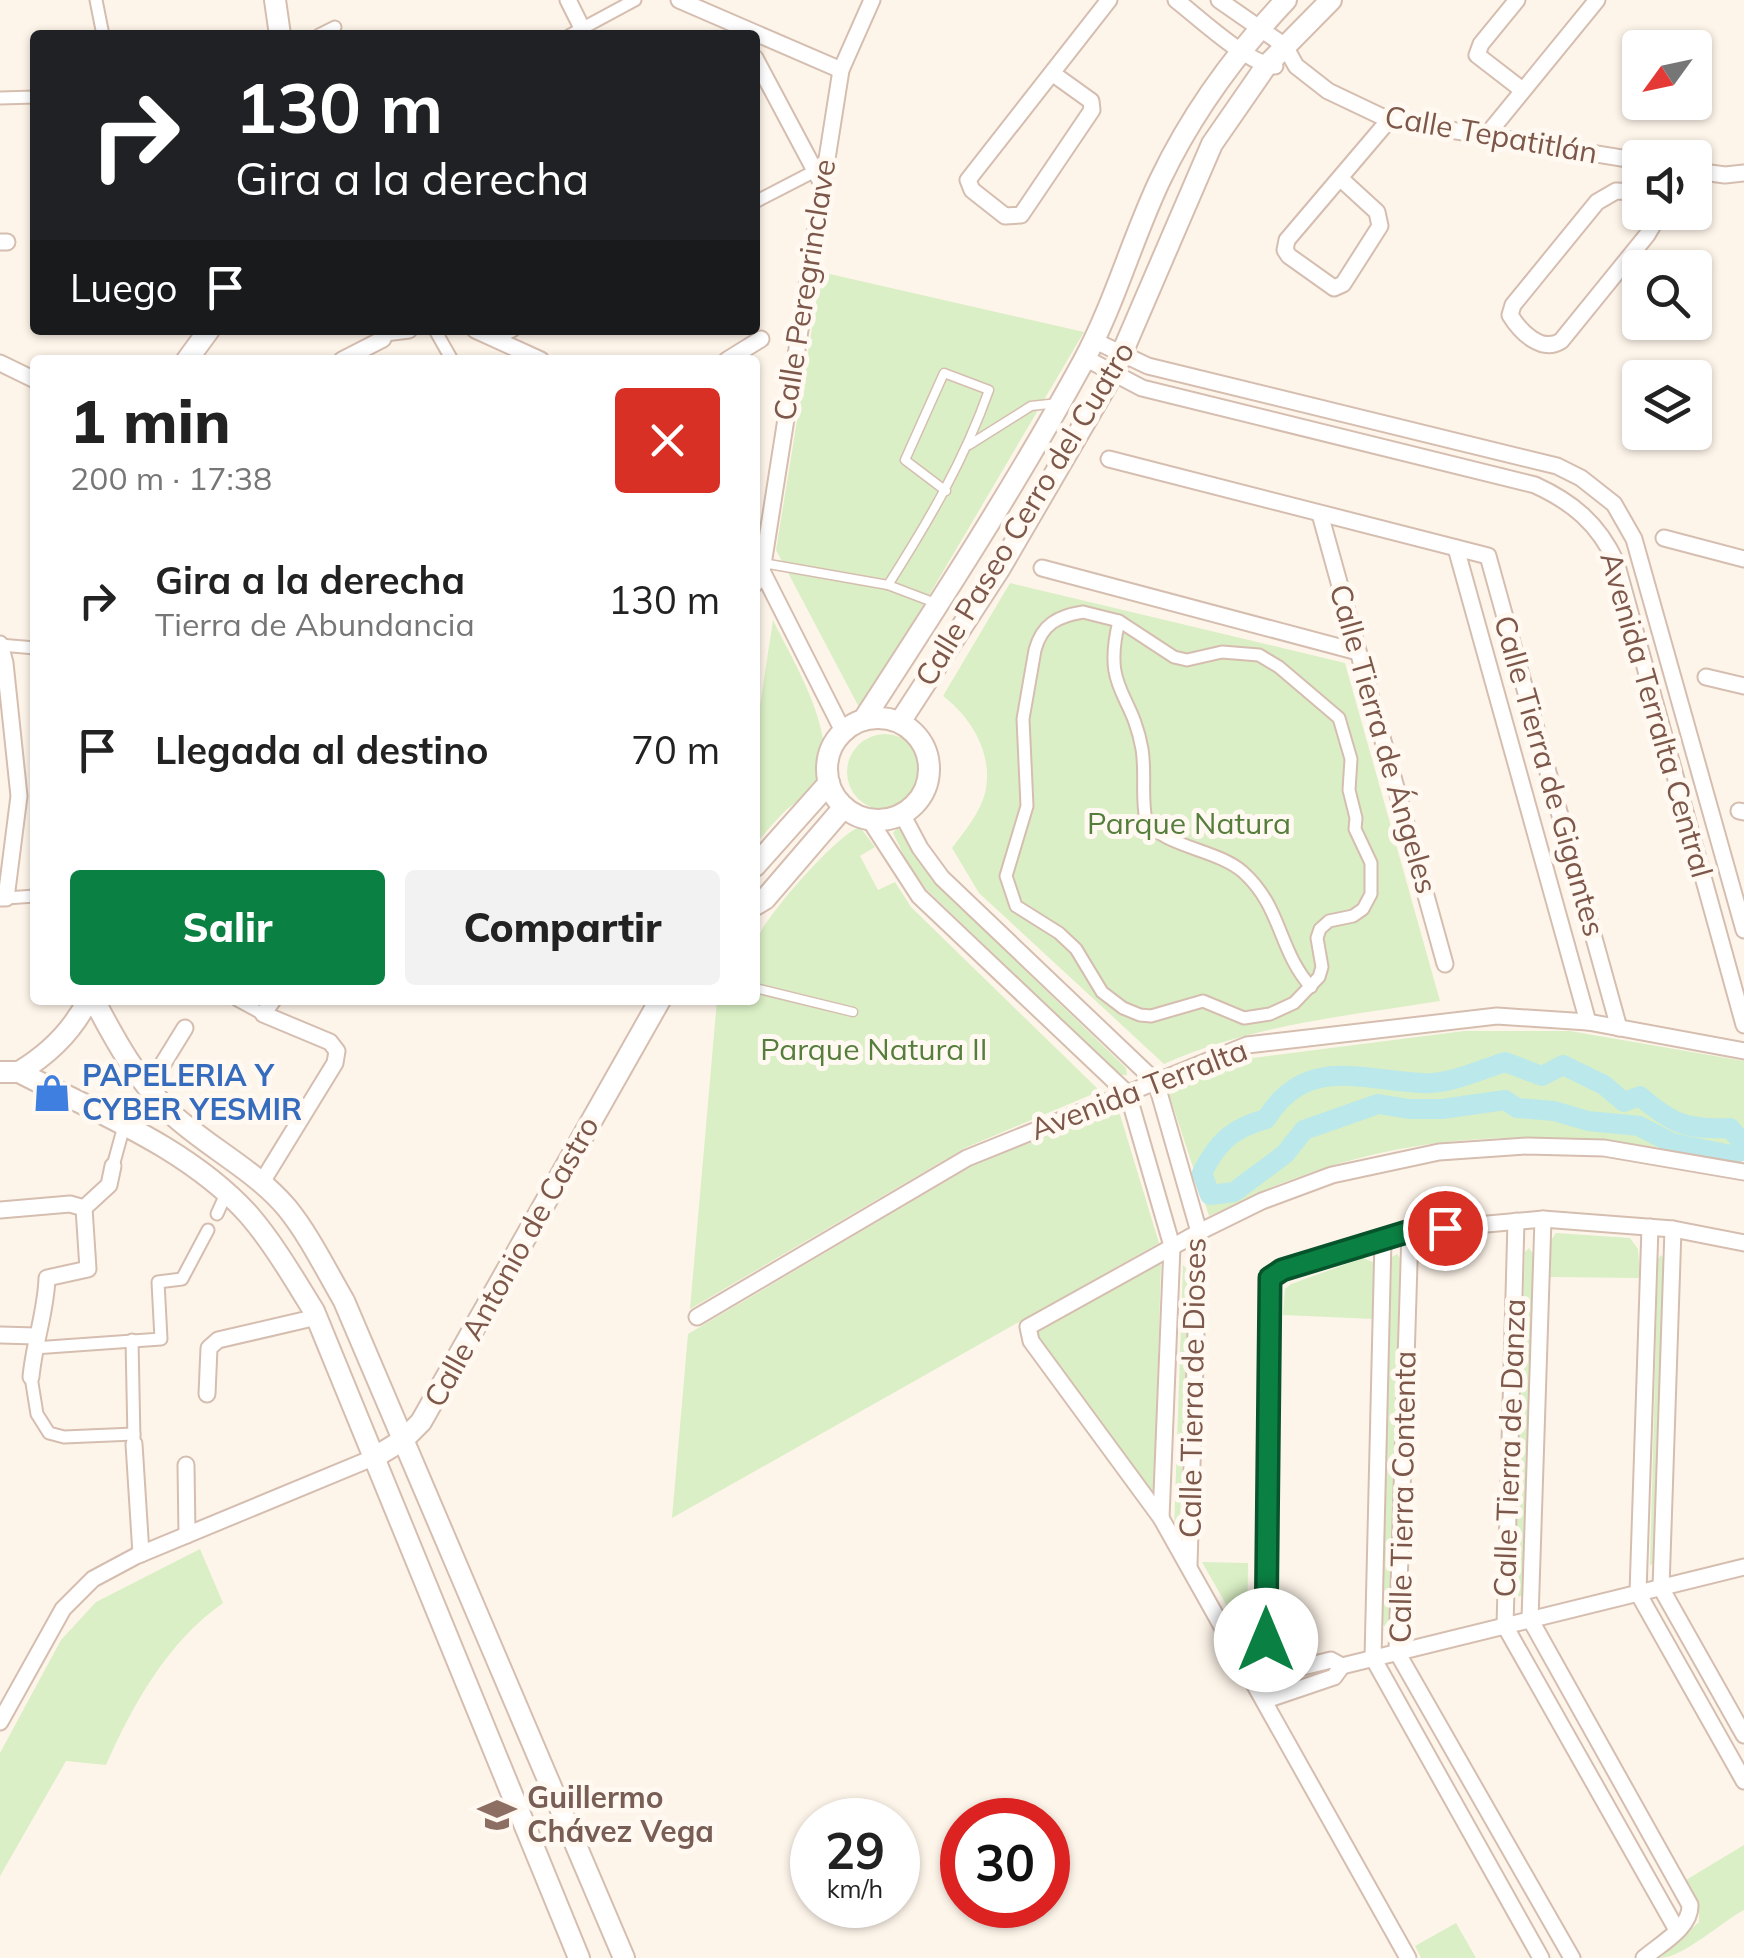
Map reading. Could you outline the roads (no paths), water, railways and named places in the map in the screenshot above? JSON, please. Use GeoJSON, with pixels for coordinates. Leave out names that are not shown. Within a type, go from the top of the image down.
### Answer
{"type":"FeatureCollection","features":[{"type":"Feature","properties":{"kind":"street"},"geometry":{"type":"LineString","coordinates":[[96,0],[102,30]]}},
{"type":"Feature","properties":{"kind":"street"},"geometry":{"type":"LineString","coordinates":[[275,0],[279,30]]}},
{"type":"Feature","properties":{"kind":"street"},"geometry":{"type":"LineString","coordinates":[[568,0],[576,30]]}},
{"type":"Feature","properties":{"kind":"street"},"geometry":{"type":"LineString","coordinates":[[580,30],[635,0]]}},
{"type":"Feature","properties":{"kind":"street"},"geometry":{"type":"LineString","coordinates":[[680,0],[749,30]]}},
{"type":"Feature","properties":{"kind":"street","name":"Calle Peregrinclave"},"geometry":{"type":"LineString","coordinates":[[760,573],[818,176],[841,70],[872,0]]}},
{"type":"Feature","properties":{"kind":"street"},"geometry":{"type":"LineString","coordinates":[[1052,73],[1091,101],[1092,110],[1022,214],[1005,216],[972,190],[968,180],[1108,0]]}},
{"type":"Feature","properties":{"kind":"street"},"geometry":{"type":"LineString","coordinates":[[1176,0],[1266,66],[1296,66]]}},
{"type":"Feature","properties":{"kind":"street"},"geometry":{"type":"LineString","coordinates":[[1219,0],[1285,46]]}},
{"type":"Feature","properties":{"kind":"street","name":"Calle Paseo Cerro del Cuatro"},"geometry":{"type":"LineString","coordinates":[[864,719],[968,559],[1089,349],[1160,180],[1199,113],[1258,30],[1286,0]]}},
{"type":"Feature","properties":{"kind":"street","name":"Calle Paseo Cerro del Cuatro"},"geometry":{"type":"LineString","coordinates":[[900,722],[1000,568],[1113,374],[1212,144],[1266,66],[1331,0]]}},
{"type":"Feature","properties":{"kind":"street"},"geometry":{"type":"LineString","coordinates":[[1517,0],[1481,44],[1477,55],[1522,89]]}},
{"type":"Feature","properties":{"kind":"street"},"geometry":{"type":"LineString","coordinates":[[1486,136],[1597,0]]}},
{"type":"Feature","properties":{"kind":"street"},"geometry":{"type":"LineString","coordinates":[[328,30],[335,26]]}},
{"type":"Feature","properties":{"kind":"street"},"geometry":{"type":"LineString","coordinates":[[760,35],[841,70]]}},
{"type":"Feature","properties":{"kind":"street","name":"Calle Tepatitlán"},"geometry":{"type":"LineString","coordinates":[[1285,46],[1296,66],[1328,91],[1389,120],[1622,159]]}},
{"type":"Feature","properties":{"kind":"street"},"geometry":{"type":"LineString","coordinates":[[760,67],[818,176],[760,200]]}},
{"type":"Feature","properties":{"kind":"street"},"geometry":{"type":"LineString","coordinates":[[0,98],[30,97]]}},
{"type":"Feature","properties":{"kind":"street"},"geometry":{"type":"LineString","coordinates":[[1341,179],[1377,212],[1380,226],[1343,284],[1334,288],[1289,256],[1285,250],[1287,240],[1389,120]]}},
{"type":"Feature","properties":{"kind":"street"},"geometry":{"type":"LineString","coordinates":[[1712,173],[1744,173]]}},
{"type":"Feature","properties":{"kind":"street"},"geometry":{"type":"LineString","coordinates":[[1622,191],[1597,202],[1510,315],[1544,347],[1562,341],[1649,230]]}},
{"type":"Feature","properties":{"kind":"street"},"geometry":{"type":"LineString","coordinates":[[351,355],[384,335]]}},
{"type":"Feature","properties":{"kind":"street"},"geometry":{"type":"LineString","coordinates":[[487,335],[530,355]]}},
{"type":"Feature","properties":{"kind":"street"},"geometry":{"type":"LineString","coordinates":[[496,339],[504,335]]}},
{"type":"Feature","properties":{"kind":"street"},"geometry":{"type":"LineString","coordinates":[[735,355],[761,339]]}},
{"type":"Feature","properties":{"kind":"street","name":"Avenida Terralta Central"},"geometry":{"type":"LineString","coordinates":[[1089,349],[1122,354],[1148,366],[1558,466],[1614,504],[1642,563],[1744,930]]}},
{"type":"Feature","properties":{"kind":"street","name":"Avenida Terralta Central"},"geometry":{"type":"LineString","coordinates":[[1089,349],[1113,374],[1142,388],[1535,485],[1582,513],[1610,548],[1744,1025]]}},
{"type":"Feature","properties":{"kind":"street"},"geometry":{"type":"LineString","coordinates":[[0,363],[30,378]]}},
{"type":"Feature","properties":{"kind":"street"},"geometry":{"type":"LineString","coordinates":[[1429,457],[1433,434]]}},
{"type":"Feature","properties":{"kind":"street","name":"Calle Tierra de Gigantes"},"geometry":{"type":"LineString","coordinates":[[1109,459],[1488,556],[1619,1028]]}},
{"type":"Feature","properties":{"kind":"street","name":"Calle Tierra de Ángeles"},"geometry":{"type":"LineString","coordinates":[[1320,514],[1445,964]]}},
{"type":"Feature","properties":{"kind":"street"},"geometry":{"type":"LineString","coordinates":[[1664,538],[1744,558]]}},
{"type":"Feature","properties":{"kind":"street","name":"Calle Tierra de Gigantes"},"geometry":{"type":"LineString","coordinates":[[1456,548],[1588,1022]]}},
{"type":"Feature","properties":{"kind":"street"},"geometry":{"type":"LineString","coordinates":[[968,559],[1000,568]]}},
{"type":"Feature","properties":{"kind":"street"},"geometry":{"type":"LineString","coordinates":[[1042,568],[1358,652]]}},
{"type":"Feature","properties":{"kind":"street"},"geometry":{"type":"LineString","coordinates":[[760,573],[842,732]]}},
{"type":"Feature","properties":{"kind":"street"},"geometry":{"type":"LineString","coordinates":[[1083,612],[1120,621],[1174,657],[1187,660],[1236,652],[1259,655],[1339,718],[1351,758],[1349,790],[1355,830],[1371,863],[1373,877],[1371,894],[1363,909],[1353,916],[1329,920],[1320,929],[1317,938],[1322,967],[1311,987],[1294,1003],[1270,1014],[1244,1018],[1203,1001],[1151,1016],[1140,1015],[1122,1008],[1102,992],[1076,948],[1059,933],[1016,906],[1006,876],[1028,806],[1023,718],[1038,639],[1051,622],[1083,612]]}},
{"type":"Feature","properties":{"kind":"street"},"geometry":{"type":"LineString","coordinates":[[1120,621],[1112,655],[1113,670],[1139,734],[1146,820],[1161,835],[1210,852],[1244,873],[1280,922],[1289,956],[1311,987]]}},
{"type":"Feature","properties":{"kind":"street"},"geometry":{"type":"LineString","coordinates":[[30,647],[0,644],[27,796],[3,898],[30,896]]}},
{"type":"Feature","properties":{"kind":"street"},"geometry":{"type":"LineString","coordinates":[[1706,676],[1744,686]]}},
{"type":"Feature","properties":{"kind":"street"},"geometry":{"type":"LineString","coordinates":[[864,719],[900,722],[925,749],[929,768],[926,786],[902,814],[869,819],[844,807],[829,782],[827,764],[832,746],[842,732],[864,719]]}},
{"type":"Feature","properties":{"kind":"street"},"geometry":{"type":"LineString","coordinates":[[760,860],[829,782]]}},
{"type":"Feature","properties":{"kind":"street"},"geometry":{"type":"LineString","coordinates":[[0,796],[27,796]]}},
{"type":"Feature","properties":{"kind":"street"},"geometry":{"type":"LineString","coordinates":[[760,902],[844,807]]}},
{"type":"Feature","properties":{"kind":"street"},"geometry":{"type":"LineString","coordinates":[[902,814],[942,878],[1156,1082]]}},
{"type":"Feature","properties":{"kind":"street"},"geometry":{"type":"LineString","coordinates":[[869,819],[919,896],[1128,1094]]}},
{"type":"Feature","properties":{"kind":"street"},"geometry":{"type":"LineString","coordinates":[[9,1072],[54,1048],[87,1005]]}},
{"type":"Feature","properties":{"kind":"street"},"geometry":{"type":"LineString","coordinates":[[94,1005],[148,1088],[174,1116],[262,1182],[289,1210],[344,1301],[624,1958]]}},
{"type":"Feature","properties":{"kind":"street"},"geometry":{"type":"LineString","coordinates":[[246,1005],[330,1042],[336,1051],[334,1063],[262,1182]]}},
{"type":"Feature","properties":{"kind":"street"},"geometry":{"type":"LineString","coordinates":[[263,1014],[269,1005]]}},
{"type":"Feature","properties":{"kind":"street","name":"Calle Antonio de Castro"},"geometry":{"type":"LineString","coordinates":[[0,1722],[62,1609],[93,1579],[141,1554],[375,1457],[403,1440],[421,1422],[657,1005]]}},
{"type":"Feature","properties":{"kind":"street","name":"Avenida Terralta"},"geometry":{"type":"LineString","coordinates":[[697,1317],[967,1158],[1247,1045],[1497,1016],[1588,1022],[1744,1051]]}},
{"type":"Feature","properties":{"kind":"street"},"geometry":{"type":"LineString","coordinates":[[148,1088],[185,1028]]}},
{"type":"Feature","properties":{"kind":"street"},"geometry":{"type":"LineString","coordinates":[[9,1072],[124,1126],[190,1166],[248,1214],[283,1261],[316,1318],[579,1958]]}},
{"type":"Feature","properties":{"kind":"street","name":"Calle Tierra de Dioses"},"geometry":{"type":"LineString","coordinates":[[1156,1082],[1200,1232],[1190,1565]]}},
{"type":"Feature","properties":{"kind":"street","name":"Calle Tierra de Dioses"},"geometry":{"type":"LineString","coordinates":[[1128,1094],[1172,1246],[1161,1518],[1190,1565]]}},
{"type":"Feature","properties":{"kind":"street"},"geometry":{"type":"LineString","coordinates":[[84,1208],[109,1185],[124,1126]]}},
{"type":"Feature","properties":{"kind":"street"},"geometry":{"type":"LineString","coordinates":[[1161,1518],[1031,1340],[1028,1328],[1172,1246],[1262,1201],[1332,1175],[1439,1152],[1527,1146],[1604,1148],[1744,1172]]}},
{"type":"Feature","properties":{"kind":"street"},"geometry":{"type":"LineString","coordinates":[[216,1214],[226,1194]]}},
{"type":"Feature","properties":{"kind":"street"},"geometry":{"type":"LineString","coordinates":[[0,1210],[70,1204],[84,1208]]}},
{"type":"Feature","properties":{"kind":"street"},"geometry":{"type":"LineString","coordinates":[[84,1208],[88,1268],[48,1278],[30,1376],[37,1414],[49,1433],[64,1438],[134,1439]]}},
{"type":"Feature","properties":{"kind":"street"},"geometry":{"type":"LineString","coordinates":[[1266,1640],[1270,1278],[1282,1270],[1410,1231],[1543,1218],[1674,1229],[1744,1243]]}},
{"type":"Feature","properties":{"kind":"street","name":"Calle Tierra de Danza"},"geometry":{"type":"LineString","coordinates":[[1516,1221],[1504,1626],[1677,1930],[1691,1913],[1690,1905],[1530,1620],[1543,1218]]}},
{"type":"Feature","properties":{"kind":"street"},"geometry":{"type":"LineString","coordinates":[[1650,1227],[1638,1593],[1744,1781]]}},
{"type":"Feature","properties":{"kind":"street"},"geometry":{"type":"LineString","coordinates":[[1674,1229],[1661,1588],[1744,1735]]}},
{"type":"Feature","properties":{"kind":"street"},"geometry":{"type":"LineString","coordinates":[[0,1335],[35,1342],[160,1338],[158,1282],[182,1279],[208,1230]]}},
{"type":"Feature","properties":{"kind":"street","name":"Calle Tierra Contenta"},"geometry":{"type":"LineString","coordinates":[[1410,1231],[1396,1652],[1572,1958]]}},
{"type":"Feature","properties":{"kind":"street","name":"Calle Tierra Contenta"},"geometry":{"type":"LineString","coordinates":[[1384,1240],[1372,1658],[1541,1958]]}},
{"type":"Feature","properties":{"kind":"street"},"geometry":{"type":"LineString","coordinates":[[207,1394],[210,1348],[218,1340],[316,1318]]}},
{"type":"Feature","properties":{"kind":"street"},"geometry":{"type":"LineString","coordinates":[[132,1340],[141,1554]]}},
{"type":"Feature","properties":{"kind":"street"},"geometry":{"type":"LineString","coordinates":[[186,1465],[187,1535]]}},
{"type":"Feature","properties":{"kind":"street"},"geometry":{"type":"LineString","coordinates":[[1190,1565],[1408,1958]]}},
{"type":"Feature","properties":{"kind":"street"},"geometry":{"type":"LineString","coordinates":[[1266,1700],[1334,1676],[1342,1666],[1744,1567]]}},
{"type":"Feature","properties":{"kind":"street"},"geometry":{"type":"LineString","coordinates":[[1254,1679],[1331,1660],[1342,1666]]}},
{"type":"Feature","properties":{"kind":"street"},"geometry":{"type":"LineString","coordinates":[[1644,1958],[1677,1930]]}},
{"type":"Feature","properties":{"kind":"lane"},"geometry":{"type":"LineString","coordinates":[[888,585],[946,491],[970,445],[989,390],[944,372],[905,460],[946,491]]}},
{"type":"Feature","properties":{"kind":"lane"},"geometry":{"type":"LineString","coordinates":[[970,445],[1032,406],[1059,403]]}},
{"type":"Feature","properties":{"kind":"lane"},"geometry":{"type":"LineString","coordinates":[[760,573],[888,585],[939,604]]}},
{"type":"Feature","properties":{"kind":"lane"},"geometry":{"type":"LineString","coordinates":[[760,989],[853,1012]]}},
{"type":"Feature","properties":{"kind":"waterway"},"geometry":{"type":"LineString","coordinates":[[1505,1062],[1542,1076],[1563,1065],[1604,1085],[1624,1102],[1640,1096],[1681,1123],[1730,1128],[1741,1141],[1741,1151],[1731,1155],[1672,1143],[1639,1126],[1517,1108],[1505,1100],[1442,1109],[1378,1104],[1304,1130],[1285,1154],[1234,1192],[1210,1195],[1202,1173],[1220,1145],[1235,1132],[1266,1119],[1299,1086],[1336,1076],[1442,1082],[1505,1062]]}},
{"type":"Feature","properties":{"kind":"place","name":"PAPELERIA Y CYBER YESMIR"},"geometry":{"type":"Point","coordinates":[52,1093]}},
{"type":"Feature","properties":{"kind":"place","name":"Guillermo Chávez Vega"},"geometry":{"type":"Point","coordinates":[497,1815]}},
{"type":"Feature","properties":{"kind":"park label","name":"Parque Natura"},"geometry":{"type":"Point","coordinates":[1189,824]}},
{"type":"Feature","properties":{"kind":"park label","name":"Parque Natura II"},"geometry":{"type":"Point","coordinates":[874,1050]}}]}
